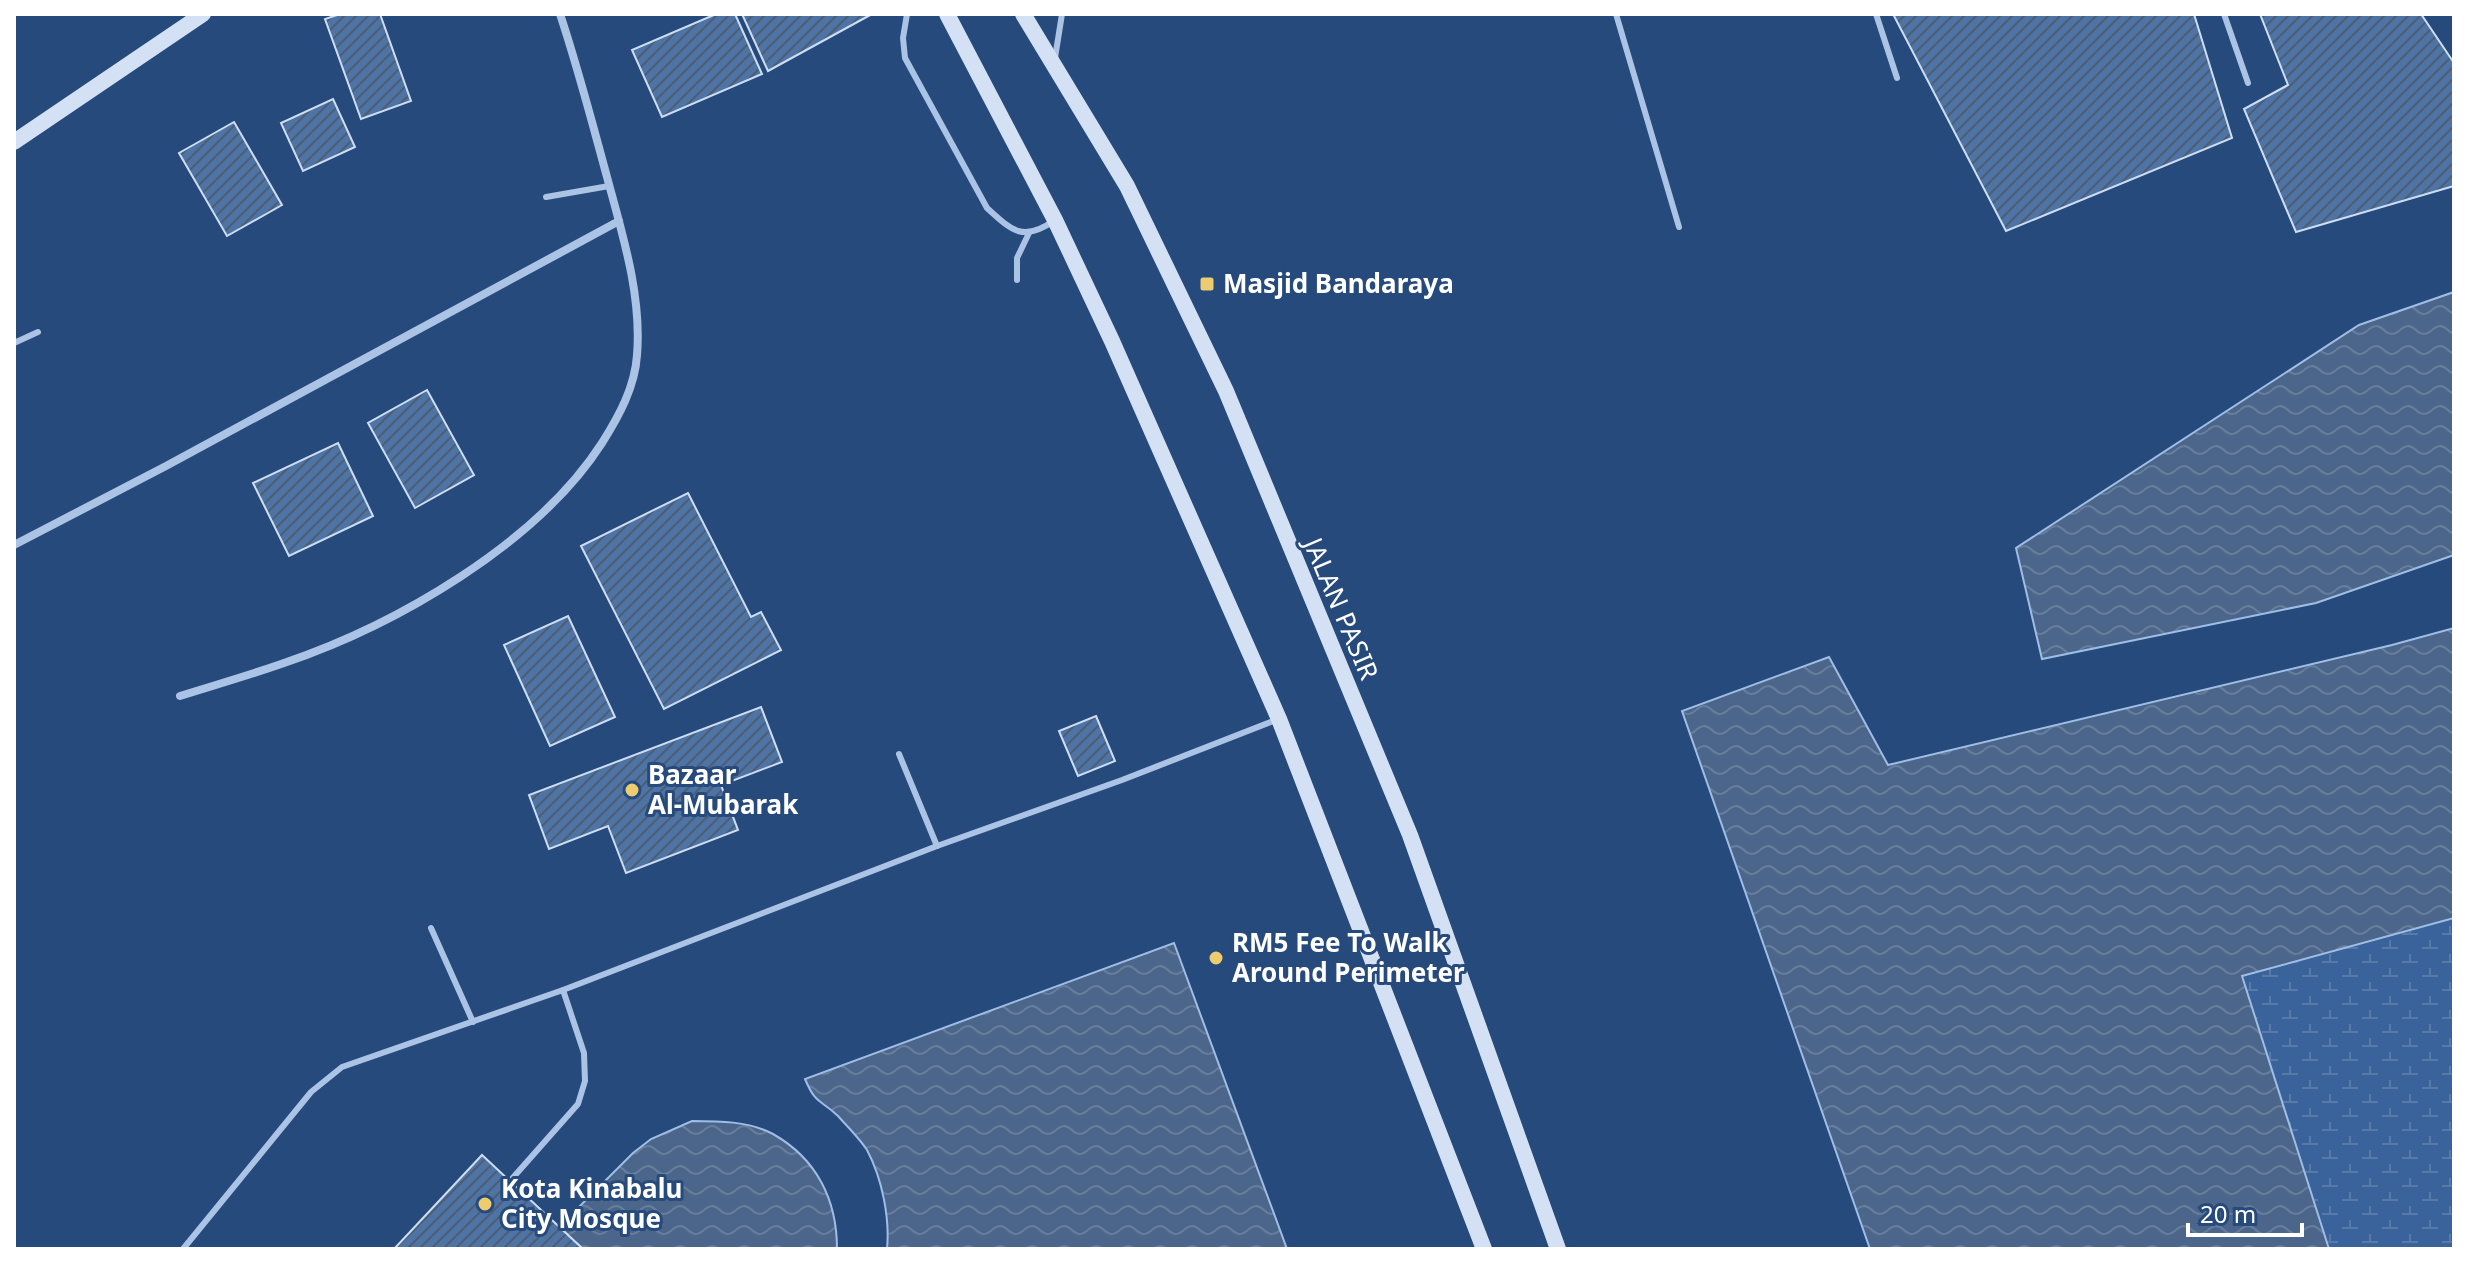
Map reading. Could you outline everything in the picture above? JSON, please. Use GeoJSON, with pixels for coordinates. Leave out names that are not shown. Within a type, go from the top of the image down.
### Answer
{"type":"FeatureCollection","features":[{"type":"Feature","properties":{"kind":"main road"},"geometry":{"type":"LineString","coordinates":[[14,142],[203,14]]}},
{"type":"Feature","properties":{"kind":"main road"},"geometry":{"type":"LineString","coordinates":[[947,14],[1055,220],[1112,341],[1279,719],[1484,1249]]}},
{"type":"Feature","properties":{"kind":"main road","name":"JALAN PASIR"},"geometry":{"type":"LineString","coordinates":[[1023,14],[1127,186],[1226,391],[1410,835],[1558,1249]]}},
{"type":"Feature","properties":{"kind":"street"},"geometry":{"type":"LineString","coordinates":[[180,696],[286,663],[363,630],[438,590],[511,542],[554,503],[587,466],[613,427],[631,389],[637,355],[634,294],[619,221],[560,14]]}},
{"type":"Feature","properties":{"kind":"street"},"geometry":{"type":"LineString","coordinates":[[14,545],[619,221]]}},
{"type":"Feature","properties":{"kind":"lane"},"geometry":{"type":"LineString","coordinates":[[907,14],[903,38],[905,58],[987,208],[1001,221],[1029,233],[1037,232],[1055,220]]}},
{"type":"Feature","properties":{"kind":"lane"},"geometry":{"type":"LineString","coordinates":[[1054,65],[1062,14]]}},
{"type":"Feature","properties":{"kind":"lane"},"geometry":{"type":"LineString","coordinates":[[1616,14],[1679,227]]}},
{"type":"Feature","properties":{"kind":"lane"},"geometry":{"type":"LineString","coordinates":[[1876,14],[1897,78]]}},
{"type":"Feature","properties":{"kind":"lane"},"geometry":{"type":"LineString","coordinates":[[2224,14],[2248,83]]}},
{"type":"Feature","properties":{"kind":"lane"},"geometry":{"type":"LineString","coordinates":[[546,197],[609,186]]}},
{"type":"Feature","properties":{"kind":"lane"},"geometry":{"type":"LineString","coordinates":[[1017,280],[1017,258],[1029,233]]}},
{"type":"Feature","properties":{"kind":"lane"},"geometry":{"type":"LineString","coordinates":[[14,343],[38,332]]}},
{"type":"Feature","properties":{"kind":"lane"},"geometry":{"type":"LineString","coordinates":[[183,1249],[311,1092],[342,1067],[563,990],[1279,719]]}},
{"type":"Feature","properties":{"kind":"lane"},"geometry":{"type":"LineString","coordinates":[[899,754],[937,846]]}},
{"type":"Feature","properties":{"kind":"lane"},"geometry":{"type":"LineString","coordinates":[[431,928],[473,1022]]}},
{"type":"Feature","properties":{"kind":"lane"},"geometry":{"type":"LineString","coordinates":[[510,1181],[578,1104],[585,1081],[584,1053],[563,990]]}},
{"type":"Feature","properties":{"kind":"green space"},"geometry":{"type":"Polygon","coordinates":[[[2454,918],[2454,1249],[2329,1249],[2242,976],[2454,918]]]}},
{"type":"Feature","properties":{"kind":"water"},"geometry":{"type":"Polygon","coordinates":[[[2454,292],[2454,555],[2316,603],[2042,659],[2016,548],[2359,325],[2454,292]]]}},
{"type":"Feature","properties":{"kind":"water"},"geometry":{"type":"Polygon","coordinates":[[[2454,628],[2454,918],[2242,976],[2329,1249],[1870,1249],[1682,711],[1829,657],[1888,765],[2454,628]]]}},
{"type":"Feature","properties":{"kind":"water"},"geometry":{"type":"Polygon","coordinates":[[[1174,943],[1287,1249],[887,1249],[884,1198],[867,1150],[838,1116],[816,1098],[805,1079],[1174,943]]]}},
{"type":"Feature","properties":{"kind":"water"},"geometry":{"type":"Polygon","coordinates":[[[692,1121],[754,1126],[773,1134],[802,1156],[822,1182],[833,1214],[837,1249],[583,1249],[559,1227],[633,1153],[651,1139],[692,1121]]]}},
{"type":"Feature","properties":{"kind":"building"},"geometry":{"type":"Polygon","coordinates":[[[340,14],[380,14],[411,101],[361,119],[325,19],[340,14]]]}},
{"type":"Feature","properties":{"kind":"building"},"geometry":{"type":"Polygon","coordinates":[[[716,14],[735,14],[762,74],[662,117],[632,50],[716,14]]]}},
{"type":"Feature","properties":{"kind":"building"},"geometry":{"type":"Polygon","coordinates":[[[742,14],[872,14],[768,71],[742,14]]]}},
{"type":"Feature","properties":{"kind":"building"},"geometry":{"type":"Polygon","coordinates":[[[1893,14],[2194,14],[2232,138],[2006,231],[1893,14]]]}},
{"type":"Feature","properties":{"kind":"building"},"geometry":{"type":"Polygon","coordinates":[[[2260,14],[2421,14],[2454,63],[2454,186],[2296,232],[2244,109],[2288,85],[2260,14]]]}},
{"type":"Feature","properties":{"kind":"building"},"geometry":{"type":"Polygon","coordinates":[[[333,99],[355,147],[303,171],[281,123],[333,99]]]}},
{"type":"Feature","properties":{"kind":"building"},"geometry":{"type":"Polygon","coordinates":[[[234,122],[282,205],[227,236],[179,153],[234,122]]]}},
{"type":"Feature","properties":{"kind":"building"},"geometry":{"type":"Polygon","coordinates":[[[427,390],[474,475],[415,508],[368,423],[427,390]]]}},
{"type":"Feature","properties":{"kind":"building"},"geometry":{"type":"Polygon","coordinates":[[[338,443],[373,516],[289,556],[253,483],[338,443]]]}},
{"type":"Feature","properties":{"kind":"building"},"geometry":{"type":"Polygon","coordinates":[[[688,493],[751,617],[761,612],[781,650],[664,709],[581,546],[688,493]]]}},
{"type":"Feature","properties":{"kind":"building"},"geometry":{"type":"Polygon","coordinates":[[[568,616],[615,717],[550,746],[504,645],[568,616]]]}},
{"type":"Feature","properties":{"kind":"building","name":"Bazaar Al-Mubarak"},"geometry":{"type":"Polygon","coordinates":[[[761,707],[782,762],[721,785],[738,830],[626,873],[608,826],[549,849],[529,795],[761,707]]]}},
{"type":"Feature","properties":{"kind":"building"},"geometry":{"type":"Polygon","coordinates":[[[1096,716],[1115,761],[1078,776],[1059,731],[1096,716]]]}},
{"type":"Feature","properties":{"kind":"building","name":"Kota Kinabalu City Mosque"},"geometry":{"type":"Polygon","coordinates":[[[482,1155],[583,1249],[394,1249],[482,1155]]]}},
{"type":"Feature","properties":{"kind":"place","name":"Masjid Bandaraya"},"geometry":{"type":"Point","coordinates":[1207,284]}},
{"type":"Feature","properties":{"kind":"place","name":"Bazaar Al-Mubarak"},"geometry":{"type":"Point","coordinates":[632,790]}},
{"type":"Feature","properties":{"kind":"place","name":"RM5 Fee To Walk Around Perimeter"},"geometry":{"type":"Point","coordinates":[1216,958]}},
{"type":"Feature","properties":{"kind":"place","name":"Kota Kinabalu City Mosque"},"geometry":{"type":"Point","coordinates":[485,1204]}}]}
